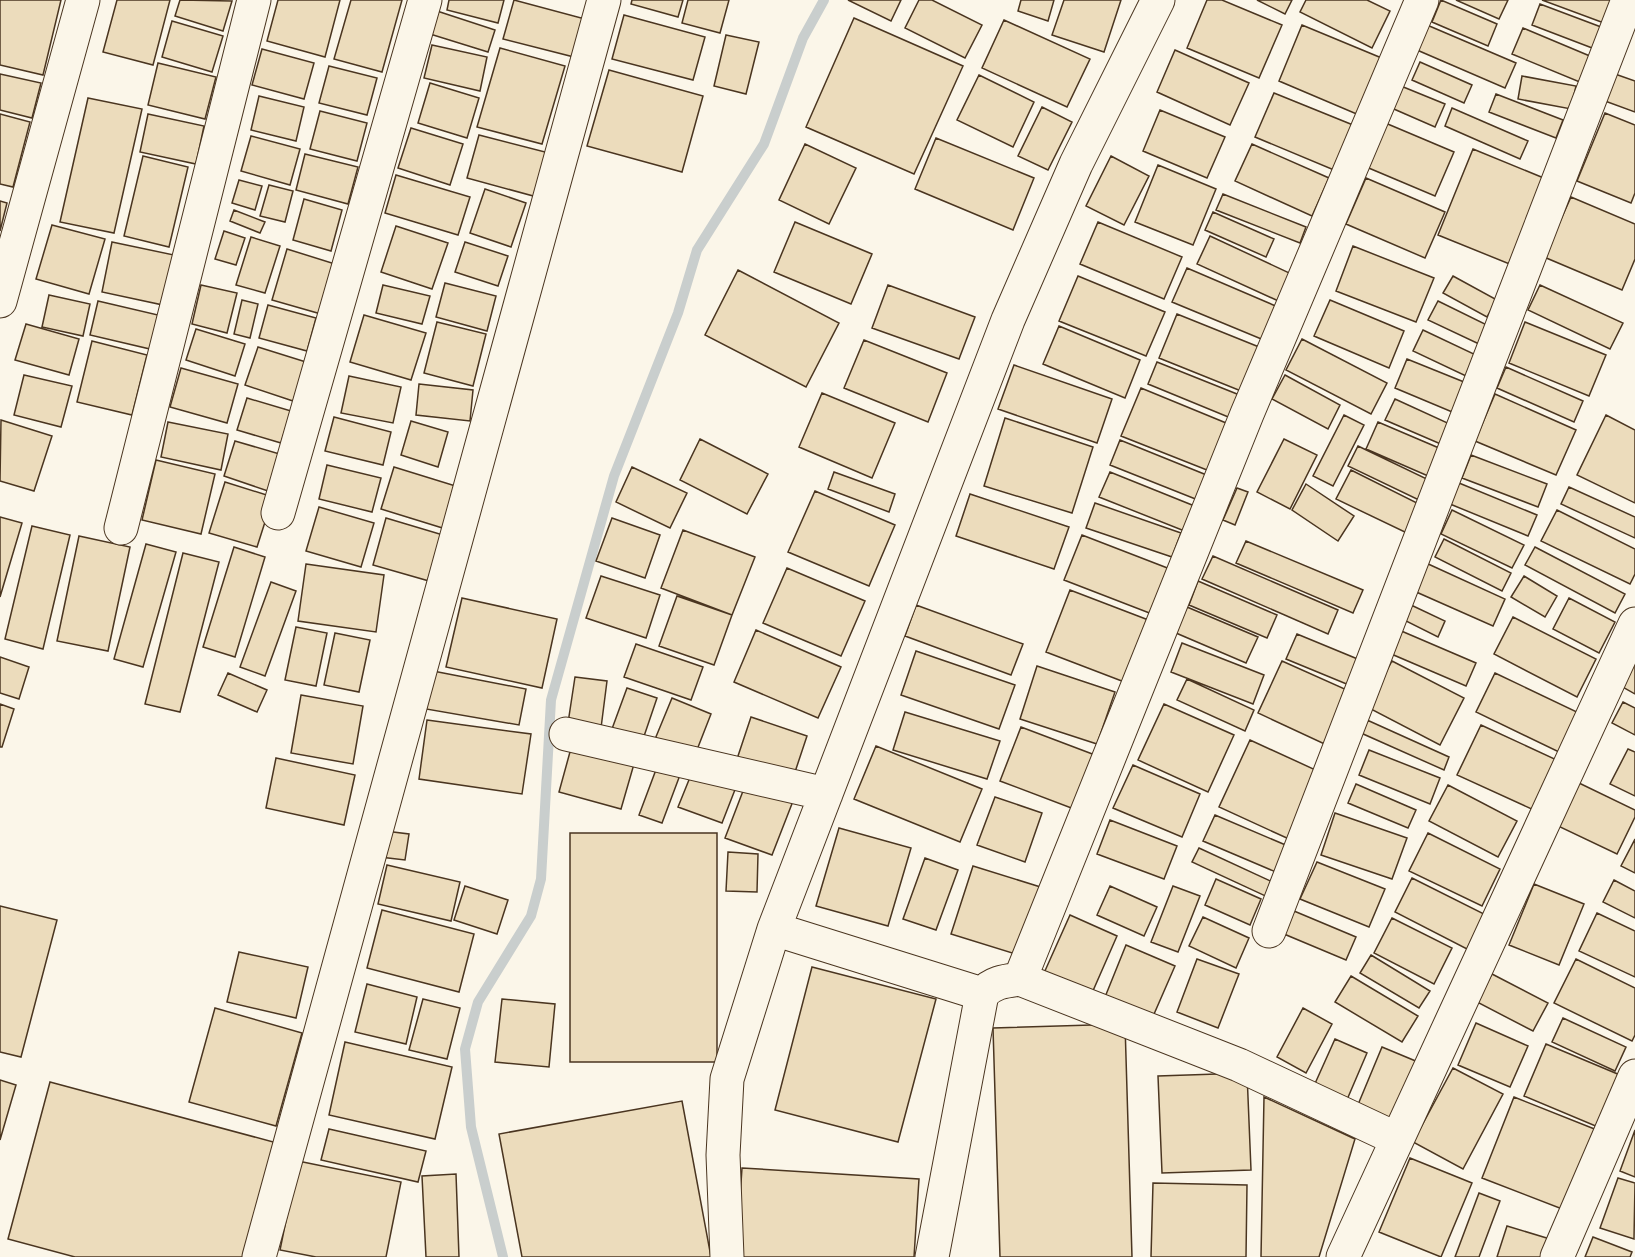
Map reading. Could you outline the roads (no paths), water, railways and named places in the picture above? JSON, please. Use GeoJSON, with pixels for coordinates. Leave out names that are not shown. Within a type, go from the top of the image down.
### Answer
{"type":"FeatureCollection","features":[{"type":"Feature","properties":{"kind":"street"},"geometry":{"type":"LineString","coordinates":[[0,301],[83,0]]}},
{"type":"Feature","properties":{"kind":"street"},"geometry":{"type":"LineString","coordinates":[[121,528],[254,0]]}},
{"type":"Feature","properties":{"kind":"street"},"geometry":{"type":"LineString","coordinates":[[278,513],[425,0]]}},
{"type":"Feature","properties":{"kind":"street"},"geometry":{"type":"LineString","coordinates":[[259,1257],[604,0]]}},
{"type":"Feature","properties":{"kind":"street"},"geometry":{"type":"LineString","coordinates":[[727,1257],[723,1155],[727,1079],[774,929],[1008,320],[1076,164],[1158,0]]}},
{"type":"Feature","properties":{"kind":"street"},"geometry":{"type":"LineString","coordinates":[[1020,979],[1247,414],[1422,0]]}},
{"type":"Feature","properties":{"kind":"street"},"geometry":{"type":"LineString","coordinates":[[1269,931],[1628,0]]}},
{"type":"Feature","properties":{"kind":"street"},"geometry":{"type":"LineString","coordinates":[[1343,1257],[1635,624]]}},
{"type":"Feature","properties":{"kind":"street"},"geometry":{"type":"LineString","coordinates":[[566,734],[826,794]]}},
{"type":"Feature","properties":{"kind":"street"},"geometry":{"type":"LineString","coordinates":[[774,929],[982,994]]}},
{"type":"Feature","properties":{"kind":"street"},"geometry":{"type":"LineString","coordinates":[[932,1257],[982,994],[988,987],[998,982],[1020,979],[1239,1065],[1397,1139]]}},
{"type":"Feature","properties":{"kind":"street"},"geometry":{"type":"LineString","coordinates":[[1557,1257],[1635,1076]]}},
{"type":"Feature","properties":{"kind":"waterway"},"geometry":{"type":"LineString","coordinates":[[503,1257],[471,1127],[465,1049],[478,1002],[531,916],[541,879],[551,700],[614,476],[678,313],[697,250],[764,144],[803,38],[824,0]]}}]}
